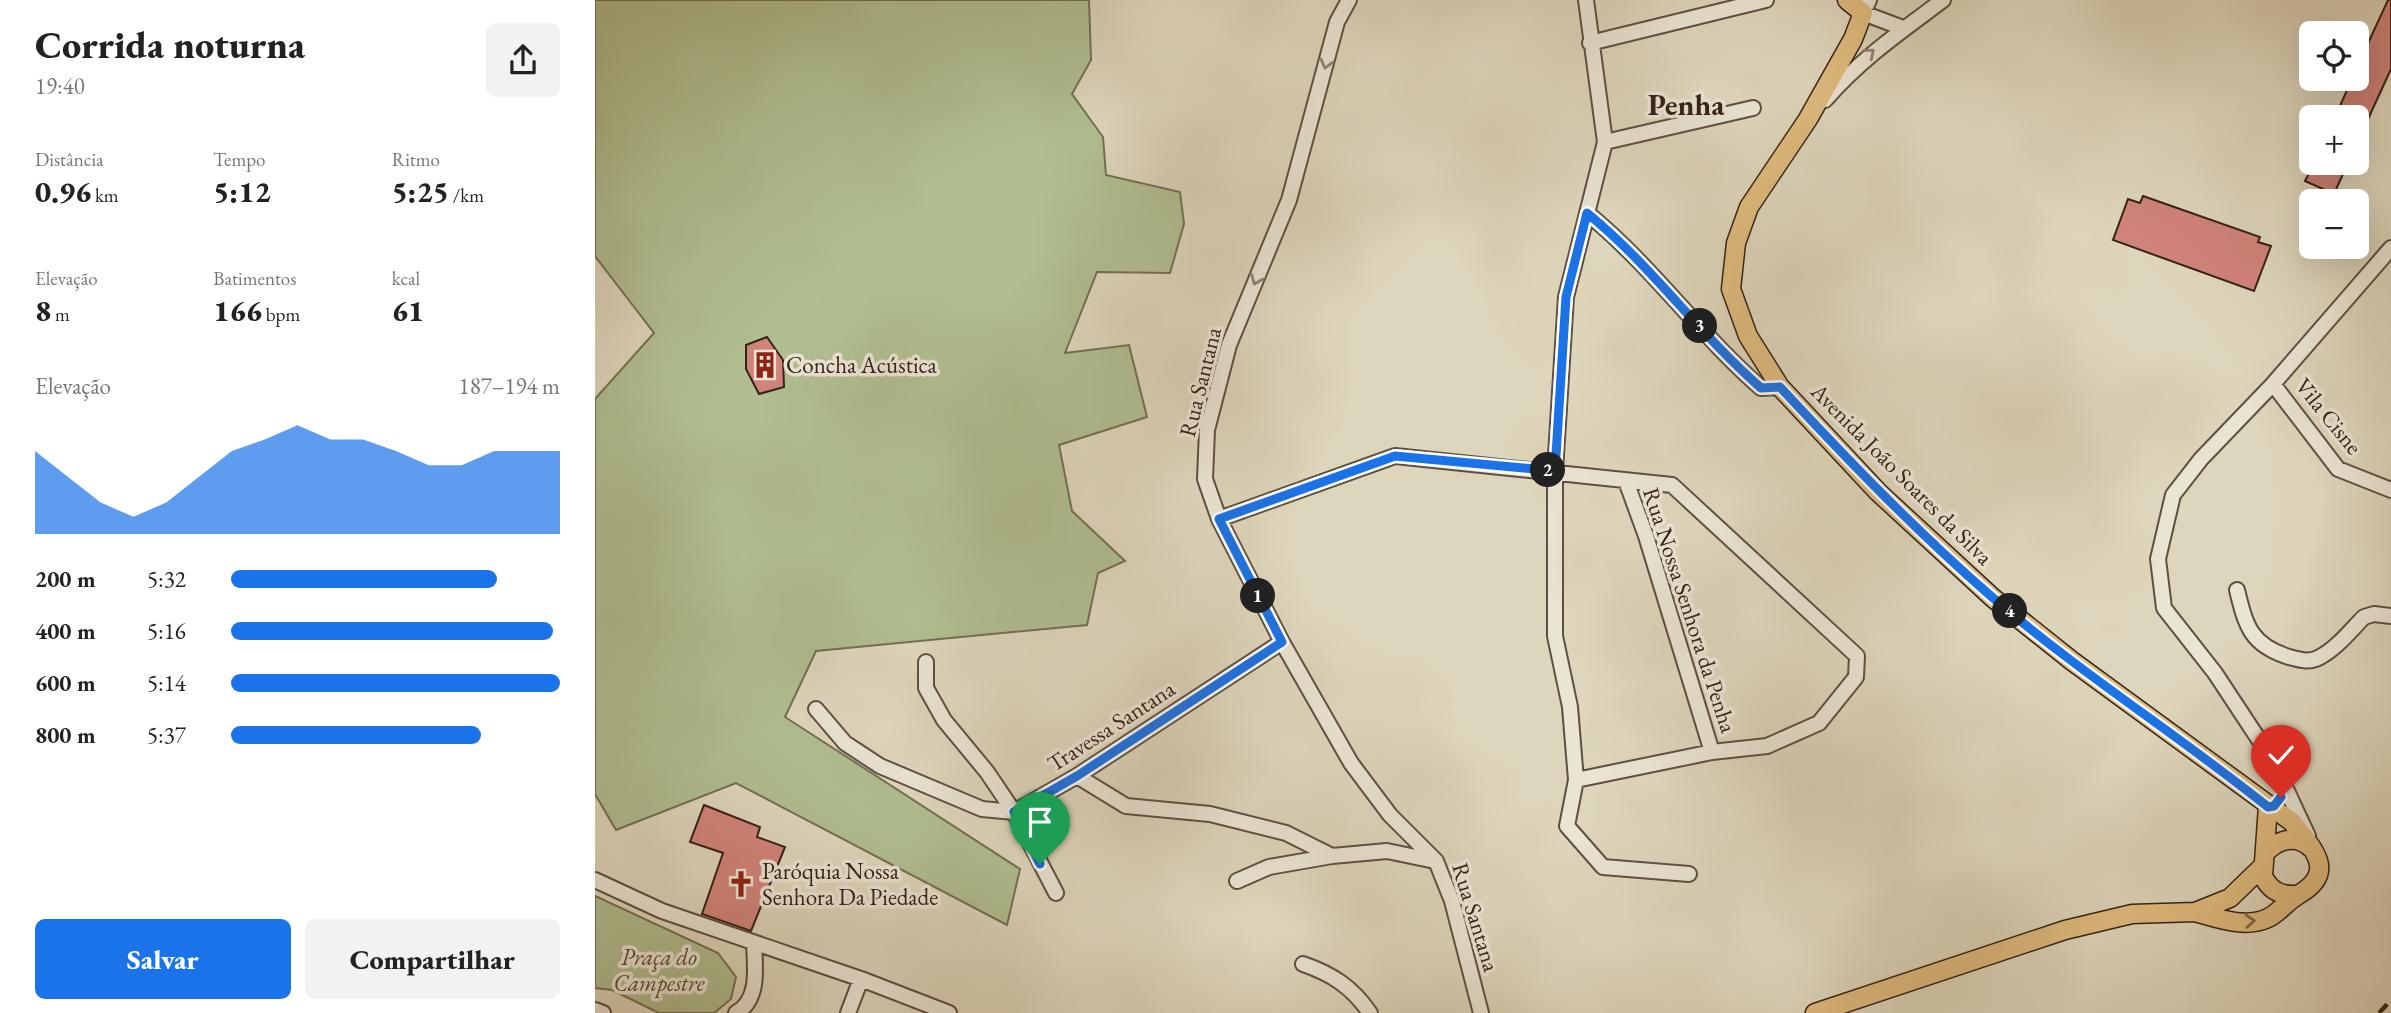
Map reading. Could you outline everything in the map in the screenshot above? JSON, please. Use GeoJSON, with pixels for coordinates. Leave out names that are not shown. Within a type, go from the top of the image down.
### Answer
{"type":"FeatureCollection","features":[{"type":"Feature","properties":{"kind":"main road"},"geometry":{"type":"LineString","coordinates":[[1847,0],[1866,7]]}},
{"type":"Feature","properties":{"kind":"main road","name":"Avenida João Soares da Silva"},"geometry":{"type":"LineString","coordinates":[[1866,7],[1853,39],[1808,119],[1749,206],[1736,243],[1731,289],[1748,335],[1780,387],[1878,492],[1993,598],[2072,661],[2292,822],[2314,850]]}},
{"type":"Feature","properties":{"kind":"main road"},"geometry":{"type":"LineString","coordinates":[[2268,807],[2265,859],[2267,883],[2280,894],[2297,895]]}},
{"type":"Feature","properties":{"kind":"main road"},"geometry":{"type":"LineString","coordinates":[[1815,1013],[2065,930],[2132,914],[2195,912],[2234,922],[2254,923],[2270,918],[2311,887],[2319,873],[2314,850],[2306,843],[2285,839],[2230,898],[2195,912]]}},
{"type":"Feature","properties":{"kind":"street","name":"Rua Santana"},"geometry":{"type":"LineString","coordinates":[[1349,0],[1337,22],[1289,200],[1229,345],[1207,430],[1205,479],[1219,519],[1282,642],[1350,764],[1390,816],[1436,861],[1452,901],[1481,1013]]}},
{"type":"Feature","properties":{"kind":"street"},"geometry":{"type":"LineString","coordinates":[[1585,0],[1605,142],[1566,297],[1555,471],[1555,636],[1570,707],[1576,780],[1567,826],[1603,867],[1689,874]]}},
{"type":"Feature","properties":{"kind":"street"},"geometry":{"type":"LineString","coordinates":[[1590,43],[1766,0]]}},
{"type":"Feature","properties":{"kind":"street"},"geometry":{"type":"LineString","coordinates":[[1808,119],[1854,67],[1944,0]]}},
{"type":"Feature","properties":{"kind":"street"},"geometry":{"type":"LineString","coordinates":[[1866,7],[1903,28]]}},
{"type":"Feature","properties":{"kind":"street"},"geometry":{"type":"LineString","coordinates":[[1605,142],[1753,108]]}},
{"type":"Feature","properties":{"kind":"street"},"geometry":{"type":"LineString","coordinates":[[1587,213],[1627,246],[1734,364],[1761,388],[1780,387]]}},
{"type":"Feature","properties":{"kind":"street"},"geometry":{"type":"LineString","coordinates":[[2314,850],[2273,761],[2215,673],[2164,608],[2158,559],[2173,495],[2201,459],[2273,384],[2391,248]]}},
{"type":"Feature","properties":{"kind":"street","name":"Vila Cisne"},"geometry":{"type":"LineString","coordinates":[[2273,384],[2338,468],[2391,490]]}},
{"type":"Feature","properties":{"kind":"street","name":"Rua Nossa Senhora da Penha"},"geometry":{"type":"LineString","coordinates":[[1219,519],[1395,456],[1672,485],[1857,656],[1856,677],[1819,723],[1767,746],[1712,752],[1576,780]]}},
{"type":"Feature","properties":{"kind":"street","name":"Rua Nossa Senhora da Penha"},"geometry":{"type":"LineString","coordinates":[[1626,481],[1712,752]]}},
{"type":"Feature","properties":{"kind":"street"},"geometry":{"type":"LineString","coordinates":[[2237,590],[2241,608],[2260,645],[2266,650],[2302,661],[2319,657],[2364,617],[2374,614],[2391,616]]}},
{"type":"Feature","properties":{"kind":"street","name":"Travessa Santana"},"geometry":{"type":"LineString","coordinates":[[1014,812],[1077,776],[1282,642]]}},
{"type":"Feature","properties":{"kind":"street"},"geometry":{"type":"LineString","coordinates":[[926,662],[926,688],[944,720],[1014,812],[1056,893]]}},
{"type":"Feature","properties":{"kind":"street"},"geometry":{"type":"LineString","coordinates":[[816,709],[845,743],[880,766],[982,808],[1014,812]]}},
{"type":"Feature","properties":{"kind":"street"},"geometry":{"type":"LineString","coordinates":[[1077,776],[1126,806],[1210,814],[1286,833],[1332,856]]}},
{"type":"Feature","properties":{"kind":"street"},"geometry":{"type":"LineString","coordinates":[[2268,807],[2278,803],[2285,787]]}},
{"type":"Feature","properties":{"kind":"street"},"geometry":{"type":"LineString","coordinates":[[1237,881],[1269,867],[1387,850],[1436,861]]}},
{"type":"Feature","properties":{"kind":"street"},"geometry":{"type":"LineString","coordinates":[[595,880],[662,911],[861,979],[949,1013]]}},
{"type":"Feature","properties":{"kind":"street"},"geometry":{"type":"LineString","coordinates":[[737,1013],[751,997],[756,976],[754,944]]}},
{"type":"Feature","properties":{"kind":"street"},"geometry":{"type":"LineString","coordinates":[[1303,964],[1334,975],[1361,1000],[1370,1013]]}},
{"type":"Feature","properties":{"kind":"street"},"geometry":{"type":"LineString","coordinates":[[848,1013],[861,979]]}},
{"type":"Feature","properties":{"kind":"street"},"geometry":{"type":"LineString","coordinates":[[595,1010],[603,1013]]}},
{"type":"Feature","properties":{"kind":"green space"},"geometry":{"type":"Polygon","coordinates":[[[595,0],[1089,0],[1091,60],[1072,94],[1103,137],[1106,175],[1180,192],[1184,224],[1170,273],[1097,272],[1065,353],[1129,345],[1147,417],[1059,445],[1072,511],[1125,561],[1098,573],[1087,625],[816,651],[785,717],[1020,869],[1007,925],[736,783],[616,830],[595,794],[595,399],[654,333],[595,256],[595,0]]]}},
{"type":"Feature","properties":{"kind":"green space","name":"Praça do Campestre"},"geometry":{"type":"Polygon","coordinates":[[[595,896],[718,953],[736,977],[731,999],[714,1013],[659,1013],[612,990],[595,988],[595,896]]]}},
{"type":"Feature","properties":{"kind":"building"},"geometry":{"type":"Polygon","coordinates":[[[2388,0],[2391,0],[2391,69],[2369,117],[2369,105],[2340,105],[2347,91],[2369,91],[2369,41],[2388,0]]]}},
{"type":"Feature","properties":{"kind":"building"},"geometry":{"type":"Polygon","coordinates":[[[2308,175],[2343,175],[2336,189],[2323,189],[2305,181],[2308,175]]]}},
{"type":"Feature","properties":{"kind":"building"},"geometry":{"type":"Polygon","coordinates":[[[2143,196],[2260,237],[2258,242],[2271,246],[2254,291],[2113,240],[2128,199],[2140,203],[2143,196]]]}},
{"type":"Feature","properties":{"kind":"building","name":"Concha Acústica"},"geometry":{"type":"Polygon","coordinates":[[[767,337],[783,360],[784,387],[759,394],[746,369],[746,345],[767,337]]]}},
{"type":"Feature","properties":{"kind":"building","name":"Paróquia Nossa Senhora Da Piedade"},"geometry":{"type":"Polygon","coordinates":[[[704,805],[760,827],[757,837],[785,847],[751,931],[702,914],[723,853],[690,842],[704,805]]]}},
{"type":"Feature","properties":{"kind":"railway"},"geometry":{"type":"LineString","coordinates":[[2379,1013],[2391,1000]]}},
{"type":"Feature","properties":{"kind":"place","name":"Concha Acústica"},"geometry":{"type":"Point","coordinates":[765,365]}},
{"type":"Feature","properties":{"kind":"place","name":"Paróquia Nossa Senhora Da Piedade"},"geometry":{"type":"Point","coordinates":[741,884]}},
{"type":"Feature","properties":{"kind":"district","name":"Penha"},"geometry":{"type":"Point","coordinates":[1686,104]}},
{"type":"Feature","properties":{"kind":"route"},"geometry":{"type":"LineString","coordinates":[[1040,864],[1014,812],[1077,776],[1282,642],[1219,519],[1395,456],[1555,471],[1566,297],[1587,213],[1627,246],[1734,364],[1761,388],[1780,387],[1878,492],[1993,598],[2072,661],[2228,774],[2268,807],[2278,803],[2281,797]]}}]}
